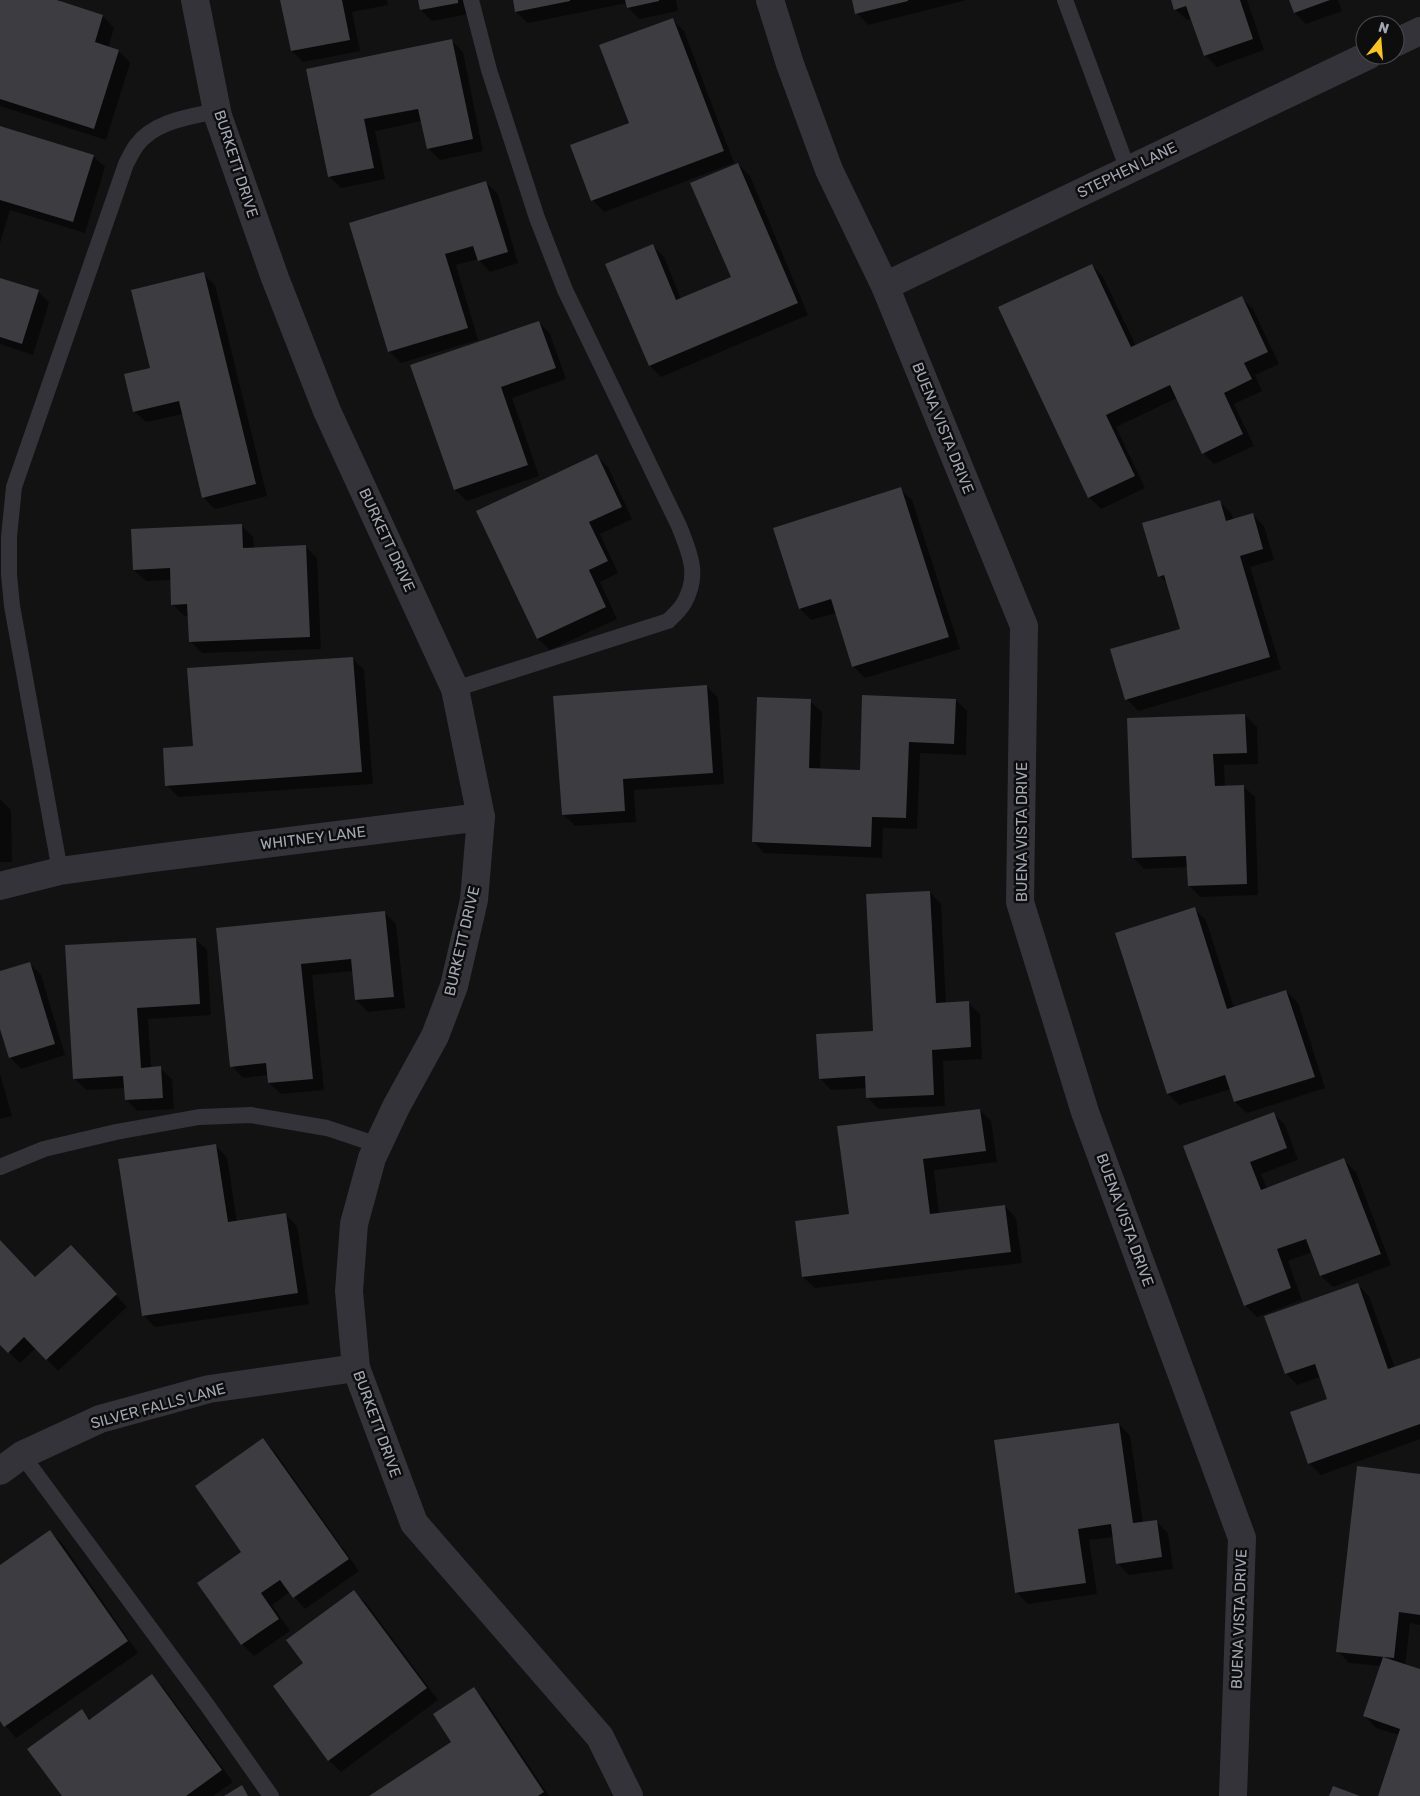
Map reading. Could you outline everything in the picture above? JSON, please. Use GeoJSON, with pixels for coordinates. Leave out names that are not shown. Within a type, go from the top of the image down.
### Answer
{"type":"FeatureCollection","features":[{"type":"Feature","properties":{"kind":"street","name":"BURKETT DRIVE"},"geometry":{"type":"LineString","coordinates":[[195,0],[217,111],[275,278],[327,411],[455,689],[480,817],[474,900],[454,986],[435,1036],[396,1107],[372,1158],[354,1224],[349,1291],[356,1368],[414,1524],[600,1737],[629,1796]]}},
{"type":"Feature","properties":{"kind":"street","name":"BUENA VISTA DRIVE"},"geometry":{"type":"LineString","coordinates":[[770,0],[790,64],[829,170],[885,286],[1024,626],[1020,902],[1085,1112],[1242,1538],[1233,1796]]}},
{"type":"Feature","properties":{"kind":"street"},"geometry":{"type":"LineString","coordinates":[[1405,38],[1420,31]]}},
{"type":"Feature","properties":{"kind":"street","name":"STEPHEN LANE"},"geometry":{"type":"LineString","coordinates":[[885,286],[1355,62]]}},
{"type":"Feature","properties":{"kind":"street","name":"WHITNEY LANE"},"geometry":{"type":"LineString","coordinates":[[0,886],[60,871],[146,858],[480,817]]}},
{"type":"Feature","properties":{"kind":"street","name":"SILVER FALLS LANE"},"geometry":{"type":"LineString","coordinates":[[0,1471],[22,1454],[100,1420],[209,1390],[356,1368]]}},
{"type":"Feature","properties":{"kind":"lane"},"geometry":{"type":"LineString","coordinates":[[455,689],[668,621],[683,604],[693,578],[690,554],[679,526],[565,290],[537,218],[489,70],[471,0]]}},
{"type":"Feature","properties":{"kind":"lane"},"geometry":{"type":"LineString","coordinates":[[1065,0],[1128,170]]}},
{"type":"Feature","properties":{"kind":"lane"},"geometry":{"type":"LineString","coordinates":[[60,871],[10,582],[9,537],[14,488],[126,164],[137,145],[150,132],[170,122],[217,111]]}},
{"type":"Feature","properties":{"kind":"lane"},"geometry":{"type":"LineString","coordinates":[[0,1167],[44,1149],[116,1132],[199,1117],[252,1115],[328,1128],[378,1145]]}},
{"type":"Feature","properties":{"kind":"lane"},"geometry":{"type":"LineString","coordinates":[[22,1454],[208,1705],[271,1796]]}},
{"type":"Feature","properties":{"kind":"building"},"geometry":{"type":"Polygon","coordinates":[[[0,0],[57,0],[103,15],[95,42],[119,50],[94,129],[0,99],[0,0]]]}},
{"type":"Feature","properties":{"kind":"building"},"geometry":{"type":"Polygon","coordinates":[[[280,0],[342,0],[350,40],[291,51],[280,0]]]}},
{"type":"Feature","properties":{"kind":"building"},"geometry":{"type":"Polygon","coordinates":[[[418,0],[458,0],[458,3],[420,10],[418,0]]]}},
{"type":"Feature","properties":{"kind":"building"},"geometry":{"type":"Polygon","coordinates":[[[513,0],[570,0],[570,1],[515,12],[513,0]]]}},
{"type":"Feature","properties":{"kind":"building"},"geometry":{"type":"Polygon","coordinates":[[[625,0],[659,0],[659,1],[627,8],[625,0]]]}},
{"type":"Feature","properties":{"kind":"building"},"geometry":{"type":"Polygon","coordinates":[[[852,0],[908,0],[908,1],[855,14],[852,0]]]}},
{"type":"Feature","properties":{"kind":"building"},"geometry":{"type":"Polygon","coordinates":[[[1171,0],[1240,0],[1253,39],[1204,56],[1186,6],[1174,10],[1171,0]]]}},
{"type":"Feature","properties":{"kind":"building"},"geometry":{"type":"Polygon","coordinates":[[[1289,0],[1330,0],[1294,13],[1289,0]]]}},
{"type":"Feature","properties":{"kind":"building"},"geometry":{"type":"Polygon","coordinates":[[[673,18],[724,151],[591,201],[570,145],[629,123],[599,45],[673,18]]]}},
{"type":"Feature","properties":{"kind":"building"},"geometry":{"type":"Polygon","coordinates":[[[452,39],[473,139],[427,149],[418,109],[364,119],[374,168],[328,177],[306,69],[452,39]]]}},
{"type":"Feature","properties":{"kind":"building"},"geometry":{"type":"Polygon","coordinates":[[[0,126],[94,155],[73,222],[0,200],[0,126]]]}},
{"type":"Feature","properties":{"kind":"building"},"geometry":{"type":"Polygon","coordinates":[[[738,163],[798,303],[649,366],[605,264],[653,244],[676,300],[731,277],[690,183],[738,163]]]}},
{"type":"Feature","properties":{"kind":"building"},"geometry":{"type":"Polygon","coordinates":[[[486,181],[508,252],[478,261],[473,246],[445,254],[468,328],[388,352],[349,223],[486,181]]]}},
{"type":"Feature","properties":{"kind":"building"},"geometry":{"type":"Polygon","coordinates":[[[1092,264],[1131,347],[1242,296],[1268,352],[1244,363],[1252,379],[1224,393],[1243,434],[1202,454],[1170,385],[1106,415],[1135,476],[1088,498],[998,307],[1092,264]]]}},
{"type":"Feature","properties":{"kind":"building"},"geometry":{"type":"Polygon","coordinates":[[[204,272],[256,484],[202,498],[179,401],[133,412],[124,374],[150,368],[131,290],[204,272]]]}},
{"type":"Feature","properties":{"kind":"building"},"geometry":{"type":"Polygon","coordinates":[[[0,278],[39,290],[22,344],[0,337],[0,278]]]}},
{"type":"Feature","properties":{"kind":"building"},"geometry":{"type":"Polygon","coordinates":[[[539,321],[556,368],[501,387],[528,465],[454,490],[410,365],[539,321]]]}},
{"type":"Feature","properties":{"kind":"building"},"geometry":{"type":"Polygon","coordinates":[[[597,454],[622,507],[589,522],[608,561],[589,570],[606,607],[537,639],[476,511],[597,454]]]}},
{"type":"Feature","properties":{"kind":"building"},"geometry":{"type":"Polygon","coordinates":[[[901,487],[949,637],[852,667],[831,599],[799,609],[773,528],[901,487]]]}},
{"type":"Feature","properties":{"kind":"building"},"geometry":{"type":"Polygon","coordinates":[[[1220,500],[1226,521],[1253,513],[1263,549],[1240,556],[1270,657],[1125,700],[1110,649],[1180,629],[1164,575],[1158,577],[1142,523],[1220,500]]]}},
{"type":"Feature","properties":{"kind":"building"},"geometry":{"type":"Polygon","coordinates":[[[242,524],[243,548],[306,545],[310,637],[189,642],[187,604],[171,605],[170,568],[133,570],[131,529],[242,524]]]}},
{"type":"Feature","properties":{"kind":"building"},"geometry":{"type":"Polygon","coordinates":[[[353,657],[362,772],[165,786],[163,748],[193,746],[187,668],[353,657]]]}},
{"type":"Feature","properties":{"kind":"building"},"geometry":{"type":"Polygon","coordinates":[[[707,685],[713,773],[623,779],[625,811],[562,815],[553,696],[707,685]]]}},
{"type":"Feature","properties":{"kind":"building"},"geometry":{"type":"Polygon","coordinates":[[[862,695],[956,699],[954,744],[909,742],[906,818],[872,817],[871,847],[752,842],[757,697],[811,699],[809,768],[860,770],[862,695]]]}},
{"type":"Feature","properties":{"kind":"building"},"geometry":{"type":"Polygon","coordinates":[[[1245,714],[1247,753],[1213,754],[1215,786],[1244,785],[1247,884],[1188,886],[1186,856],[1132,858],[1127,718],[1245,714]]]}},
{"type":"Feature","properties":{"kind":"building"},"geometry":{"type":"Polygon","coordinates":[[[930,891],[936,1003],[969,1001],[971,1047],[932,1050],[934,1095],[866,1098],[865,1076],[819,1079],[816,1034],[873,1031],[866,894],[930,891]]]}},
{"type":"Feature","properties":{"kind":"building"},"geometry":{"type":"Polygon","coordinates":[[[1195,907],[1227,1009],[1286,990],[1315,1077],[1234,1102],[1225,1075],[1167,1094],[1115,933],[1195,907]]]}},
{"type":"Feature","properties":{"kind":"building"},"geometry":{"type":"Polygon","coordinates":[[[385,911],[394,997],[355,1000],[351,959],[301,964],[313,1079],[268,1083],[266,1063],[230,1067],[216,928],[385,911]]]}},
{"type":"Feature","properties":{"kind":"building"},"geometry":{"type":"Polygon","coordinates":[[[196,938],[200,1004],[137,1008],[141,1068],[161,1066],[163,1098],[125,1100],[123,1076],[73,1079],[65,945],[196,938]]]}},
{"type":"Feature","properties":{"kind":"building"},"geometry":{"type":"Polygon","coordinates":[[[30,962],[55,1044],[9,1058],[0,1029],[0,971],[30,962]]]}},
{"type":"Feature","properties":{"kind":"building"},"geometry":{"type":"Polygon","coordinates":[[[980,1109],[986,1151],[923,1159],[930,1214],[1005,1205],[1011,1252],[802,1277],[795,1221],[849,1214],[837,1126],[980,1109]]]}},
{"type":"Feature","properties":{"kind":"building"},"geometry":{"type":"Polygon","coordinates":[[[1274,1112],[1287,1148],[1250,1162],[1261,1190],[1344,1158],[1381,1254],[1320,1276],[1306,1239],[1277,1249],[1291,1288],[1244,1306],[1183,1146],[1274,1112]]]}},
{"type":"Feature","properties":{"kind":"building"},"geometry":{"type":"Polygon","coordinates":[[[216,1144],[228,1222],[286,1213],[298,1293],[142,1316],[118,1159],[216,1144]]]}},
{"type":"Feature","properties":{"kind":"building"},"geometry":{"type":"Polygon","coordinates":[[[0,1240],[35,1277],[71,1245],[117,1294],[46,1360],[24,1337],[8,1353],[0,1345],[0,1240]]]}},
{"type":"Feature","properties":{"kind":"building"},"geometry":{"type":"Polygon","coordinates":[[[1358,1283],[1388,1369],[1420,1358],[1420,1424],[1308,1464],[1290,1412],[1327,1399],[1315,1364],[1285,1374],[1264,1316],[1358,1283]]]}},
{"type":"Feature","properties":{"kind":"building"},"geometry":{"type":"Polygon","coordinates":[[[1119,1423],[1133,1523],[1157,1520],[1162,1557],[1116,1564],[1111,1524],[1078,1529],[1086,1583],[1015,1593],[994,1440],[1119,1423]]]}},
{"type":"Feature","properties":{"kind":"building"},"geometry":{"type":"Polygon","coordinates":[[[263,1438],[349,1559],[293,1598],[280,1580],[261,1593],[279,1619],[241,1645],[197,1583],[241,1552],[195,1486],[263,1438]]]}},
{"type":"Feature","properties":{"kind":"building"},"geometry":{"type":"Polygon","coordinates":[[[1357,1466],[1420,1474],[1420,1615],[1399,1612],[1394,1658],[1336,1652],[1357,1466]]]}},
{"type":"Feature","properties":{"kind":"building"},"geometry":{"type":"Polygon","coordinates":[[[50,1530],[128,1641],[4,1727],[0,1721],[0,1565],[50,1530]]]}},
{"type":"Feature","properties":{"kind":"building"},"geometry":{"type":"Polygon","coordinates":[[[354,1590],[427,1688],[328,1761],[273,1686],[303,1663],[286,1640],[354,1590]]]}},
{"type":"Feature","properties":{"kind":"building"},"geometry":{"type":"Polygon","coordinates":[[[1383,1657],[1420,1669],[1420,1796],[1378,1796],[1400,1729],[1363,1716],[1383,1657]]]}},
{"type":"Feature","properties":{"kind":"building"},"geometry":{"type":"Polygon","coordinates":[[[152,1674],[222,1770],[186,1796],[62,1796],[27,1749],[82,1709],[89,1720],[152,1674]]]}},
{"type":"Feature","properties":{"kind":"building"},"geometry":{"type":"Polygon","coordinates":[[[474,1687],[544,1792],[538,1796],[369,1796],[451,1742],[433,1714],[474,1687]]]}},
{"type":"Feature","properties":{"kind":"building"},"geometry":{"type":"Polygon","coordinates":[[[242,1785],[248,1796],[224,1796],[242,1785]]]}},
{"type":"Feature","properties":{"kind":"building"},"geometry":{"type":"Polygon","coordinates":[[[1333,1786],[1360,1796],[1329,1796],[1333,1786]]]}}]}
